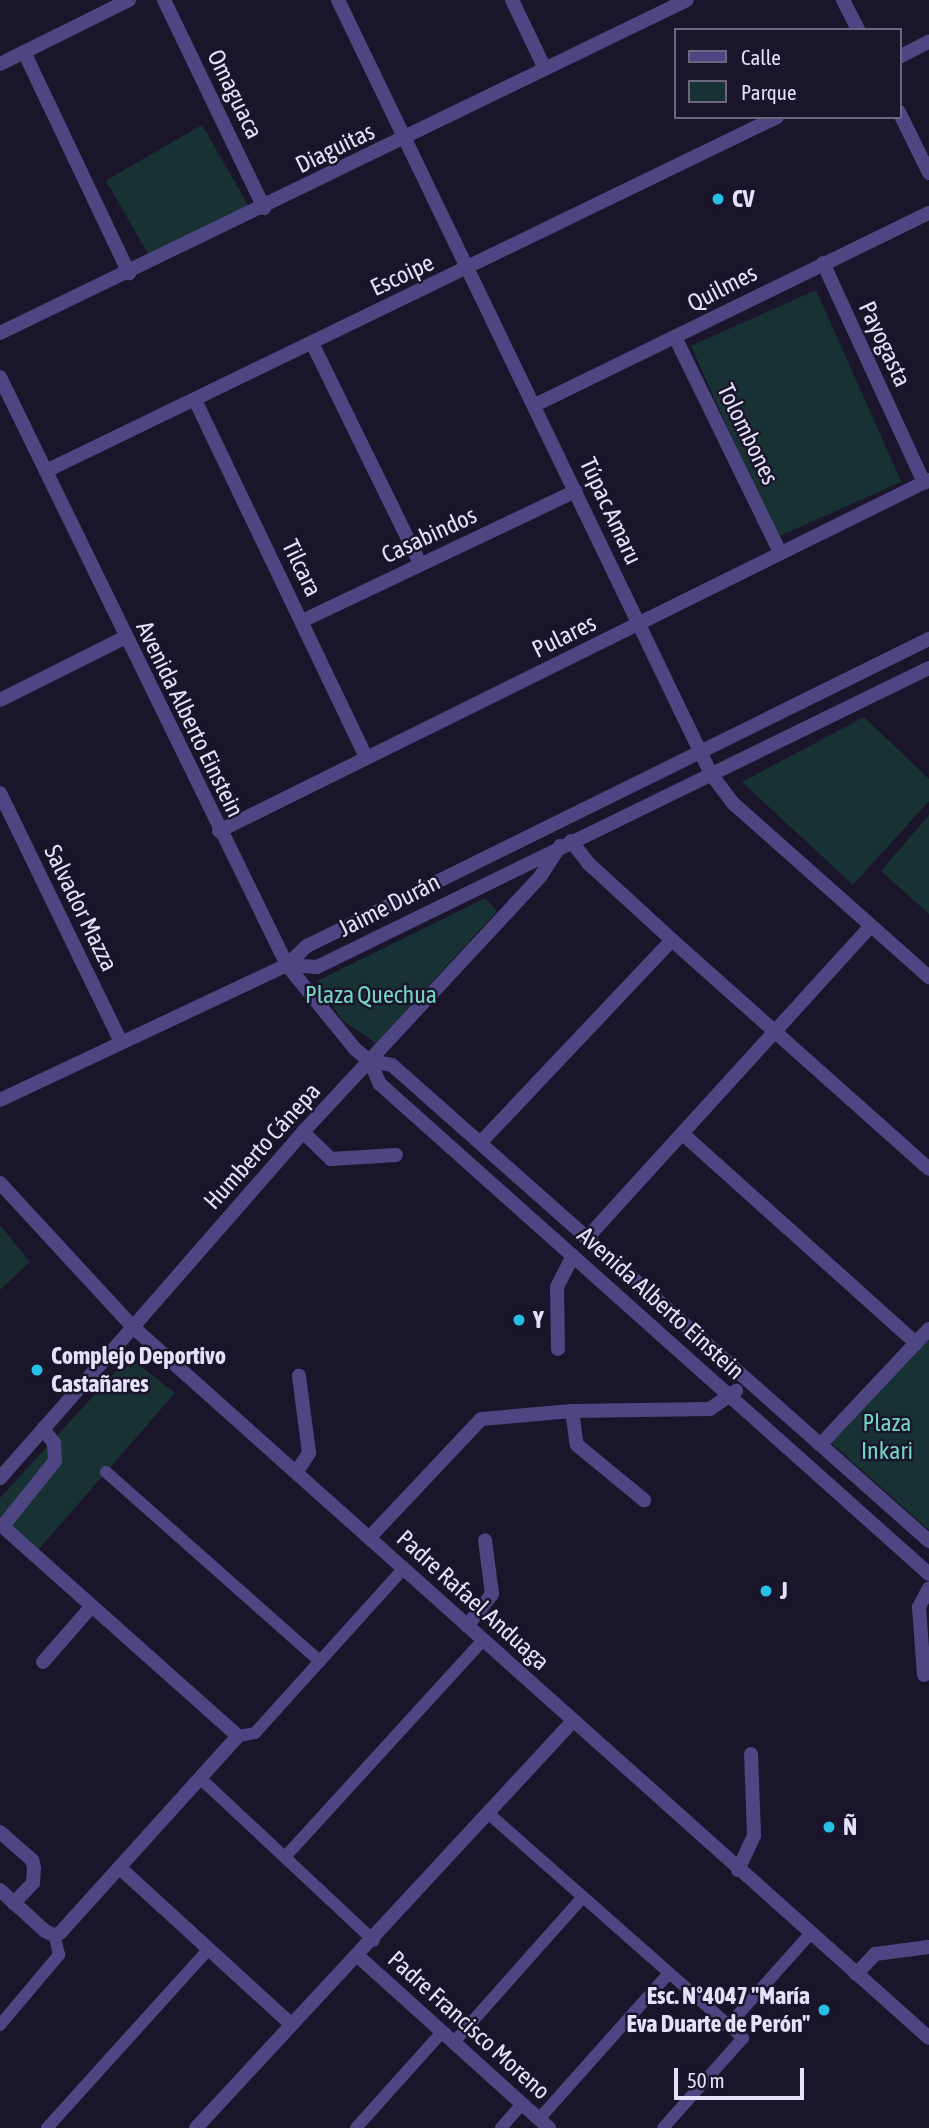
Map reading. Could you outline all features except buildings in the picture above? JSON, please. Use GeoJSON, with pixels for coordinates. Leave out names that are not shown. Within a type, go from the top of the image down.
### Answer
{"type":"FeatureCollection","features":[{"type":"Feature","properties":{"kind":"street"},"geometry":{"type":"LineString","coordinates":[[0,64],[129,0]]}},
{"type":"Feature","properties":{"kind":"street","name":"Omaguaca"},"geometry":{"type":"LineString","coordinates":[[164,0],[264,208]]}},
{"type":"Feature","properties":{"kind":"street","name":"Túpac Amaru"},"geometry":{"type":"LineString","coordinates":[[338,0],[711,775],[734,804],[929,977]]}},
{"type":"Feature","properties":{"kind":"street"},"geometry":{"type":"LineString","coordinates":[[512,0],[545,69]]}},
{"type":"Feature","properties":{"kind":"street"},"geometry":{"type":"LineString","coordinates":[[843,0],[857,28]]}},
{"type":"Feature","properties":{"kind":"street","name":"Diaguitas"},"geometry":{"type":"LineString","coordinates":[[0,332],[264,208],[678,2]]}},
{"type":"Feature","properties":{"kind":"street"},"geometry":{"type":"LineString","coordinates":[[901,56],[929,42]]}},
{"type":"Feature","properties":{"kind":"street"},"geometry":{"type":"LineString","coordinates":[[24,52],[129,273]]}},
{"type":"Feature","properties":{"kind":"street"},"geometry":{"type":"LineString","coordinates":[[901,117],[929,173]]}},
{"type":"Feature","properties":{"kind":"street","name":"Escoipe"},"geometry":{"type":"LineString","coordinates":[[46,471],[468,269],[772,119]]}},
{"type":"Feature","properties":{"kind":"street","name":"Quilmes"},"geometry":{"type":"LineString","coordinates":[[535,405],[823,262],[929,213]]}},
{"type":"Feature","properties":{"kind":"street","name":"Payogasta"},"geometry":{"type":"LineString","coordinates":[[823,262],[926,481]]}},
{"type":"Feature","properties":{"kind":"street","name":"Tolombones"},"geometry":{"type":"LineString","coordinates":[[675,337],[780,552]]}},
{"type":"Feature","properties":{"kind":"street"},"geometry":{"type":"LineString","coordinates":[[312,343],[420,563]]}},
{"type":"Feature","properties":{"kind":"street","name":"Avenida Alberto Einstein"},"geometry":{"type":"LineString","coordinates":[[0,377],[286,965],[346,1039],[370,1061],[380,1084],[929,1574]]}},
{"type":"Feature","properties":{"kind":"street","name":"Tilcara"},"geometry":{"type":"LineString","coordinates":[[195,400],[366,757]]}},
{"type":"Feature","properties":{"kind":"street","name":"Pulares"},"geometry":{"type":"LineString","coordinates":[[219,831],[640,625],[780,552],[926,481]]}},
{"type":"Feature","properties":{"kind":"street","name":"Casabindos"},"geometry":{"type":"LineString","coordinates":[[302,621],[576,491]]}},
{"type":"Feature","properties":{"kind":"street"},"geometry":{"type":"LineString","coordinates":[[0,700],[126,637]]}},
{"type":"Feature","properties":{"kind":"street","name":"Jaime Durán"},"geometry":{"type":"LineString","coordinates":[[286,965],[307,946],[929,639]]}},
{"type":"Feature","properties":{"kind":"street","name":"Jaime Durán"},"geometry":{"type":"LineString","coordinates":[[286,965],[317,967],[929,668]]}},
{"type":"Feature","properties":{"kind":"street","name":"Salvador Mazza"},"geometry":{"type":"LineString","coordinates":[[0,793],[121,1042]]}},
{"type":"Feature","properties":{"kind":"street"},"geometry":{"type":"LineString","coordinates":[[565,844],[929,1169]]}},
{"type":"Feature","properties":{"kind":"street","name":"Humberto Cánepa"},"geometry":{"type":"LineString","coordinates":[[0,1478],[303,1132],[540,877],[565,844]]}},
{"type":"Feature","properties":{"kind":"street"},"geometry":{"type":"LineString","coordinates":[[586,1239],[684,1135],[871,926]]}},
{"type":"Feature","properties":{"kind":"street"},"geometry":{"type":"LineString","coordinates":[[481,1142],[672,940]]}},
{"type":"Feature","properties":{"kind":"street"},"geometry":{"type":"LineString","coordinates":[[0,1100],[286,965]]}},
{"type":"Feature","properties":{"kind":"street","name":"Avenida Alberto Einstein"},"geometry":{"type":"LineString","coordinates":[[370,1061],[392,1065],[929,1541]]}},
{"type":"Feature","properties":{"kind":"street"},"geometry":{"type":"LineString","coordinates":[[303,1132],[331,1159],[396,1155]]}},
{"type":"Feature","properties":{"kind":"street"},"geometry":{"type":"LineString","coordinates":[[684,1135],[916,1343]]}},
{"type":"Feature","properties":{"kind":"street","name":"Padre Rafael Anduaga"},"geometry":{"type":"LineString","coordinates":[[0,1182],[133,1327],[929,2038]]}},
{"type":"Feature","properties":{"kind":"street"},"geometry":{"type":"LineString","coordinates":[[558,1349],[557,1287],[573,1256]]}},
{"type":"Feature","properties":{"kind":"street"},"geometry":{"type":"LineString","coordinates":[[820,1445],[929,1329]]}},
{"type":"Feature","properties":{"kind":"street"},"geometry":{"type":"LineString","coordinates":[[297,1471],[309,1453],[299,1376]]}},
{"type":"Feature","properties":{"kind":"street"},"geometry":{"type":"LineString","coordinates":[[369,1538],[481,1419],[572,1411],[710,1409],[731,1396],[746,1381]]}},
{"type":"Feature","properties":{"kind":"street"},"geometry":{"type":"LineString","coordinates":[[572,1411],[577,1445],[644,1500]]}},
{"type":"Feature","properties":{"kind":"street"},"geometry":{"type":"LineString","coordinates":[[43,1429],[54,1443],[55,1461],[1,1525],[238,1737]]}},
{"type":"Feature","properties":{"kind":"street"},"geometry":{"type":"LineString","coordinates":[[106,1472],[320,1661]]}},
{"type":"Feature","properties":{"kind":"street"},"geometry":{"type":"LineString","coordinates":[[467,1626],[492,1594],[485,1540]]}},
{"type":"Feature","properties":{"kind":"street"},"geometry":{"type":"LineString","coordinates":[[55,1936],[238,1737],[255,1733],[403,1569]]}},
{"type":"Feature","properties":{"kind":"street"},"geometry":{"type":"LineString","coordinates":[[924,1675],[919,1608],[929,1588]]}},
{"type":"Feature","properties":{"kind":"street"},"geometry":{"type":"LineString","coordinates":[[43,1662],[91,1606]]}},
{"type":"Feature","properties":{"kind":"street"},"geometry":{"type":"LineString","coordinates":[[285,1857],[483,1640]]}},
{"type":"Feature","properties":{"kind":"street"},"geometry":{"type":"LineString","coordinates":[[196,2128],[344,1966],[359,1957],[374,1941],[573,1721]]}},
{"type":"Feature","properties":{"kind":"street"},"geometry":{"type":"LineString","coordinates":[[738,1870],[754,1835],[751,1754]]}},
{"type":"Feature","properties":{"kind":"street"},"geometry":{"type":"LineString","coordinates":[[200,1778],[374,1941]]}},
{"type":"Feature","properties":{"kind":"street"},"geometry":{"type":"LineString","coordinates":[[489,1814],[743,2038],[663,2128]]}},
{"type":"Feature","properties":{"kind":"street"},"geometry":{"type":"LineString","coordinates":[[0,1832],[32,1860],[34,1868],[33,1883],[14,1903]]}},
{"type":"Feature","properties":{"kind":"street"},"geometry":{"type":"LineString","coordinates":[[120,1868],[290,2023]]}},
{"type":"Feature","properties":{"kind":"street"},"geometry":{"type":"LineString","coordinates":[[0,1890],[55,1936],[59,1955],[0,2025]]}},
{"type":"Feature","properties":{"kind":"street"},"geometry":{"type":"LineString","coordinates":[[455,2041],[583,1896]]}},
{"type":"Feature","properties":{"kind":"street"},"geometry":{"type":"LineString","coordinates":[[729,2026],[811,1933]]}},
{"type":"Feature","properties":{"kind":"street"},"geometry":{"type":"LineString","coordinates":[[856,1974],[875,1954],[929,1947]]}},
{"type":"Feature","properties":{"kind":"street"},"geometry":{"type":"LineString","coordinates":[[47,2128],[209,1949]]}},
{"type":"Feature","properties":{"kind":"street","name":"Padre Francisco Moreno"},"geometry":{"type":"LineString","coordinates":[[359,1957],[544,2124]]}},
{"type":"Feature","properties":{"kind":"street"},"geometry":{"type":"LineString","coordinates":[[544,2124],[669,1973]]}},
{"type":"Feature","properties":{"kind":"street"},"geometry":{"type":"LineString","coordinates":[[356,2128],[443,2031]]}},
{"type":"Feature","properties":{"kind":"street"},"geometry":{"type":"LineString","coordinates":[[501,2128],[522,2104]]}},
{"type":"Feature","properties":{"kind":"green space"},"geometry":{"type":"Polygon","coordinates":[[[202,125],[250,207],[153,263],[106,181],[202,125]]]}},
{"type":"Feature","properties":{"kind":"green space"},"geometry":{"type":"Polygon","coordinates":[[[816,290],[901,482],[776,538],[691,346],[816,290]]]}},
{"type":"Feature","properties":{"kind":"green space"},"geometry":{"type":"Polygon","coordinates":[[[864,717],[929,779],[929,801],[853,885],[742,782],[864,717]]]}},
{"type":"Feature","properties":{"kind":"green space"},"geometry":{"type":"Polygon","coordinates":[[[929,815],[929,914],[881,871],[929,815]]]}},
{"type":"Feature","properties":{"kind":"green space","name":"Plaza Quechua"},"geometry":{"type":"Polygon","coordinates":[[[485,898],[497,911],[376,1043],[342,1020],[317,981],[485,898]]]}},
{"type":"Feature","properties":{"kind":"green space"},"geometry":{"type":"Polygon","coordinates":[[[0,1225],[30,1262],[0,1290],[0,1225]]]}},
{"type":"Feature","properties":{"kind":"green space","name":"Plaza Inkari"},"geometry":{"type":"Polygon","coordinates":[[[929,1329],[929,1530],[827,1439],[929,1329]]]}},
{"type":"Feature","properties":{"kind":"green space"},"geometry":{"type":"Polygon","coordinates":[[[129,1357],[175,1393],[38,1550],[0,1516],[0,1498],[129,1357]]]}},
{"type":"Feature","properties":{"kind":"place","name":"CV"},"geometry":{"type":"Point","coordinates":[718,199]}},
{"type":"Feature","properties":{"kind":"place","name":"Y"},"geometry":{"type":"Point","coordinates":[519,1320]}},
{"type":"Feature","properties":{"kind":"place","name":"Complejo Deportivo Castañares"},"geometry":{"type":"Point","coordinates":[37,1370]}},
{"type":"Feature","properties":{"kind":"place","name":"J"},"geometry":{"type":"Point","coordinates":[766,1591]}},
{"type":"Feature","properties":{"kind":"place","name":"Ñ"},"geometry":{"type":"Point","coordinates":[829,1827]}},
{"type":"Feature","properties":{"kind":"place","name":"Esc. N°4047 \"María Eva Duarte de Perón\""},"geometry":{"type":"Point","coordinates":[824,2010]}}]}
